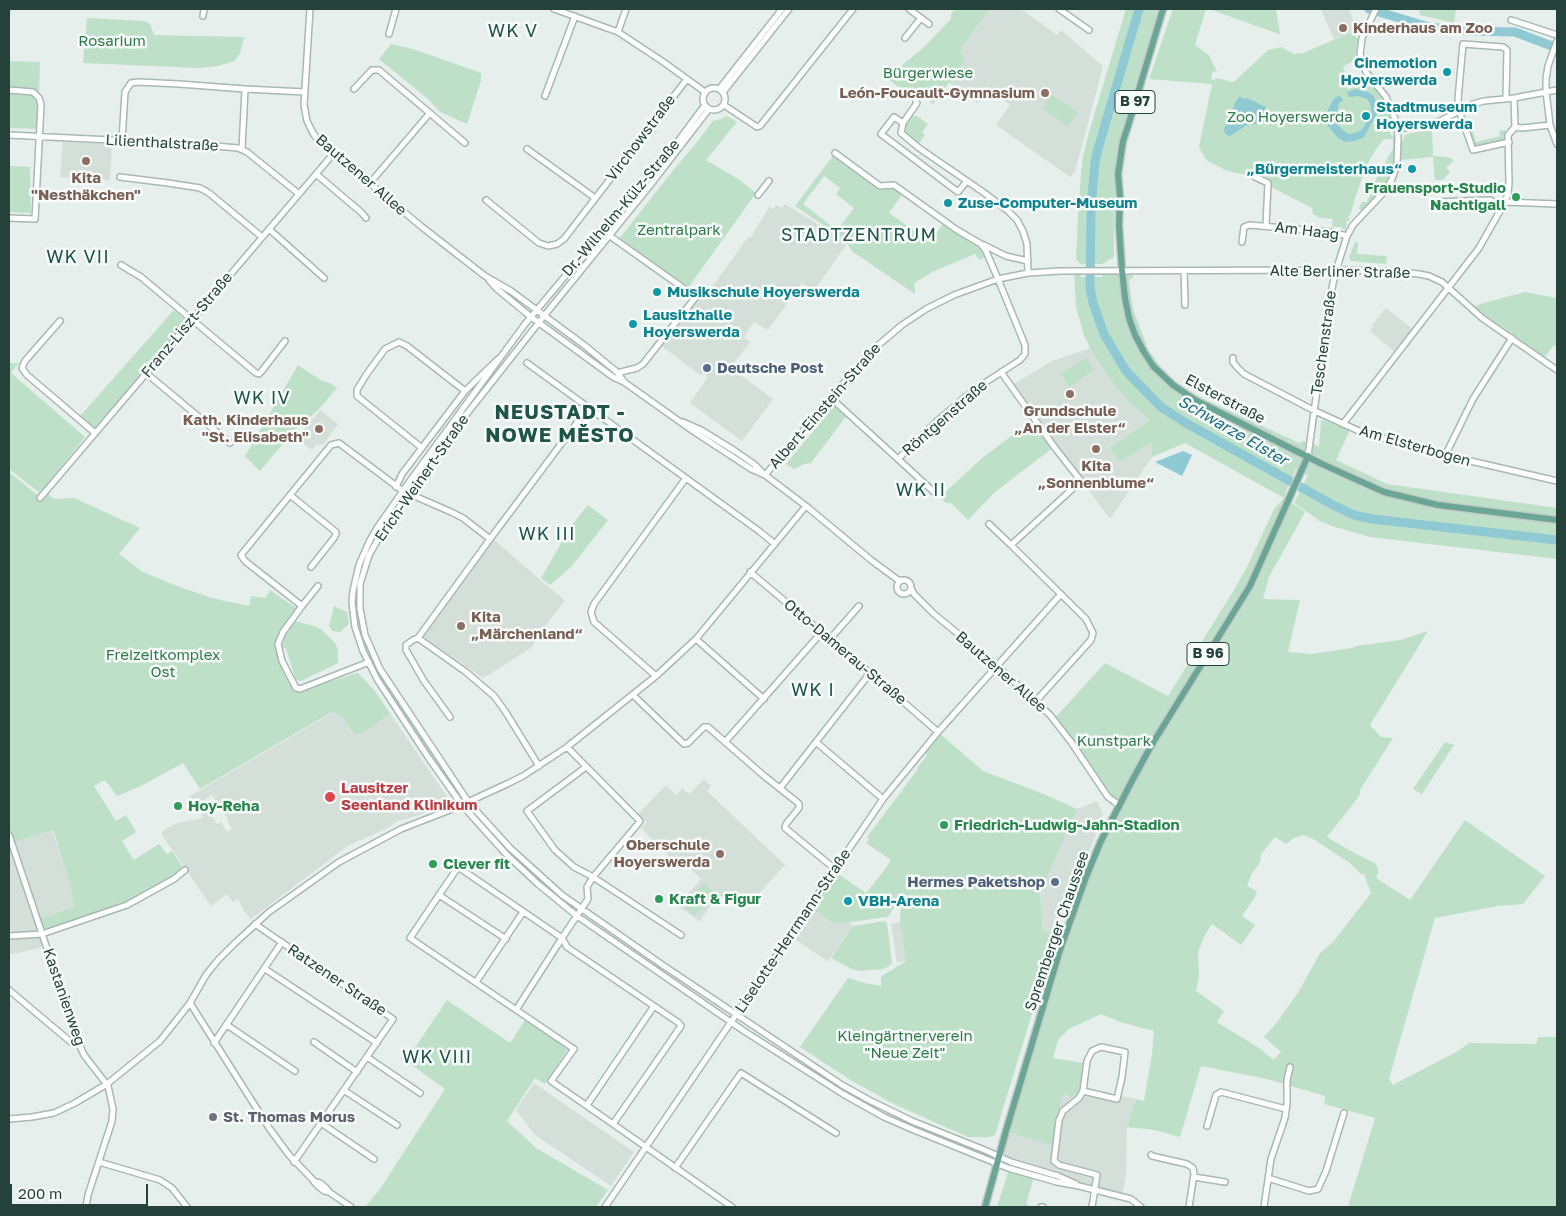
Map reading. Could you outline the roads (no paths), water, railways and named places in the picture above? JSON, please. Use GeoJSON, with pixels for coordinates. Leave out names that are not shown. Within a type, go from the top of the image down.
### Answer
{"type":"FeatureCollection","features":[{"type":"Feature","properties":{"kind":"main road","name":"Elsterstraße"},"geometry":{"type":"LineString","coordinates":[[1164,9],[1123,141],[1118,174],[1122,270],[1129,318],[1144,352],[1160,373],[1180,391],[1195,400],[1368,485],[1404,498],[1438,505],[1557,520]]}},
{"type":"Feature","properties":{"kind":"main road","name":"Spremberger Chaussee"},"geometry":{"type":"LineString","coordinates":[[985,1207],[998,1156],[1066,932],[1097,850],[1119,805],[1159,733],[1250,586],[1308,456]]}},
{"type":"Feature","properties":{"kind":"street"},"geometry":{"type":"LineString","coordinates":[[203,16],[204,9]]}},
{"type":"Feature","properties":{"kind":"street","name":"Bautzener Allee"},"geometry":{"type":"LineString","coordinates":[[310,9],[305,114],[309,127],[317,139],[422,227],[485,276],[512,291],[600,358],[617,372],[624,382]]}},
{"type":"Feature","properties":{"kind":"street"},"geometry":{"type":"LineString","coordinates":[[388,34],[396,9]]}},
{"type":"Feature","properties":{"kind":"street"},"geometry":{"type":"LineString","coordinates":[[554,9],[618,32],[705,92]]}},
{"type":"Feature","properties":{"kind":"street"},"geometry":{"type":"LineString","coordinates":[[618,32],[626,9]]}},
{"type":"Feature","properties":{"kind":"street"},"geometry":{"type":"LineString","coordinates":[[722,90],[782,9]]}},
{"type":"Feature","properties":{"kind":"street"},"geometry":{"type":"LineString","coordinates":[[722,90],[789,9]]}},
{"type":"Feature","properties":{"kind":"street"},"geometry":{"type":"LineString","coordinates":[[724,106],[757,127],[760,126],[853,9]]}},
{"type":"Feature","properties":{"kind":"street"},"geometry":{"type":"LineString","coordinates":[[909,9],[929,24]]}},
{"type":"Feature","properties":{"kind":"street"},"geometry":{"type":"LineString","coordinates":[[1059,9],[1089,30]]}},
{"type":"Feature","properties":{"kind":"street"},"geometry":{"type":"LineString","coordinates":[[1376,9],[1361,41],[1361,62],[1366,72],[1386,97],[1398,129],[1433,124],[1481,101],[1514,98],[1557,90]]}},
{"type":"Feature","properties":{"kind":"street"},"geometry":{"type":"LineString","coordinates":[[545,96],[575,16]]}},
{"type":"Feature","properties":{"kind":"street"},"geometry":{"type":"LineString","coordinates":[[905,38],[921,18]]}},
{"type":"Feature","properties":{"kind":"street"},"geometry":{"type":"LineString","coordinates":[[1511,20],[1557,35]]}},
{"type":"Feature","properties":{"kind":"street"},"geometry":{"type":"LineString","coordinates":[[1506,98],[1507,50],[1503,47],[1463,44],[1458,92],[1460,111],[1473,150],[1509,142]]}},
{"type":"Feature","properties":{"kind":"street"},"geometry":{"type":"LineString","coordinates":[[1556,45],[1546,74],[1546,91],[1550,125],[1557,144]]}},
{"type":"Feature","properties":{"kind":"street"},"geometry":{"type":"LineString","coordinates":[[354,89],[370,71],[376,69],[465,143]]}},
{"type":"Feature","properties":{"kind":"street","name":"Virchowstraße"},"geometry":{"type":"LineString","coordinates":[[486,200],[539,243],[548,246],[558,244],[564,239],[687,79]]}},
{"type":"Feature","properties":{"kind":"street"},"geometry":{"type":"LineString","coordinates":[[122,141],[125,92],[131,83],[305,92]]}},
{"type":"Feature","properties":{"kind":"street"},"geometry":{"type":"LineString","coordinates":[[712,87],[722,90],[726,98],[724,106],[717,110],[707,107],[703,98],[705,92],[712,87]]}},
{"type":"Feature","properties":{"kind":"street"},"geometry":{"type":"LineString","coordinates":[[245,89],[242,149],[299,194]]}},
{"type":"Feature","properties":{"kind":"street"},"geometry":{"type":"LineString","coordinates":[[9,90],[36,93],[42,105],[36,219],[9,218]]}},
{"type":"Feature","properties":{"kind":"street"},"geometry":{"type":"LineString","coordinates":[[1343,424],[1482,244],[1504,204],[1508,194],[1509,183],[1508,136],[1515,127],[1514,98]]}},
{"type":"Feature","properties":{"kind":"street"},"geometry":{"type":"LineString","coordinates":[[916,101],[917,103],[902,123],[901,133],[1007,210],[1022,227],[1026,238],[1028,273]]}},
{"type":"Feature","properties":{"kind":"street","name":"Dr.-Wilhelm-Külz-Straße"},"geometry":{"type":"LineString","coordinates":[[544,316],[610,236],[707,107]]}},
{"type":"Feature","properties":{"kind":"street","name":"Dr.-Wilhelm-Külz-Straße"},"geometry":{"type":"LineString","coordinates":[[536,310],[604,232],[707,107]]}},
{"type":"Feature","properties":{"kind":"street"},"geometry":{"type":"LineString","coordinates":[[370,183],[429,114]]}},
{"type":"Feature","properties":{"kind":"street"},"geometry":{"type":"LineString","coordinates":[[902,123],[894,117],[881,134],[958,192],[967,181]]}},
{"type":"Feature","properties":{"kind":"street"},"geometry":{"type":"LineString","coordinates":[[1515,127],[1550,125]]}},
{"type":"Feature","properties":{"kind":"street","name":"Teschenstraße"},"geometry":{"type":"LineString","coordinates":[[1308,456],[1327,318],[1336,270],[1347,236],[1355,222],[1382,196],[1392,179],[1397,165],[1398,129]]}},
{"type":"Feature","properties":{"kind":"street","name":"Lilienthalstraße"},"geometry":{"type":"LineString","coordinates":[[9,136],[230,146],[242,149]]}},
{"type":"Feature","properties":{"kind":"street"},"geometry":{"type":"LineString","coordinates":[[528,149],[595,198]]}},
{"type":"Feature","properties":{"kind":"street","name":"Franz-Liszt-Straße"},"geometry":{"type":"LineString","coordinates":[[40,498],[334,153]]}},
{"type":"Feature","properties":{"kind":"street"},"geometry":{"type":"LineString","coordinates":[[835,153],[880,186],[894,185],[981,244],[1006,256],[1028,261]]}},
{"type":"Feature","properties":{"kind":"street"},"geometry":{"type":"LineString","coordinates":[[316,174],[366,218]]}},
{"type":"Feature","properties":{"kind":"street","name":"Am Haag"},"geometry":{"type":"LineString","coordinates":[[1255,176],[1268,183],[1266,226]]}},
{"type":"Feature","properties":{"kind":"street"},"geometry":{"type":"LineString","coordinates":[[120,177],[200,188],[209,193],[262,237]]}},
{"type":"Feature","properties":{"kind":"street"},"geometry":{"type":"LineString","coordinates":[[758,195],[769,181]]}},
{"type":"Feature","properties":{"kind":"street"},"geometry":{"type":"LineString","coordinates":[[1436,202],[1490,200],[1504,204],[1557,204]]}},
{"type":"Feature","properties":{"kind":"street","name":"Am Haag"},"geometry":{"type":"LineString","coordinates":[[1242,242],[1243,230],[1246,225],[1331,232],[1347,236]]}},
{"type":"Feature","properties":{"kind":"street"},"geometry":{"type":"LineString","coordinates":[[269,229],[324,278]]}},
{"type":"Feature","properties":{"kind":"street"},"geometry":{"type":"LineString","coordinates":[[610,236],[695,298],[644,364],[621,372]]}},
{"type":"Feature","properties":{"kind":"street"},"geometry":{"type":"LineString","coordinates":[[981,244],[998,279]]}},
{"type":"Feature","properties":{"kind":"street"},"geometry":{"type":"LineString","coordinates":[[121,266],[141,277],[256,373],[259,374],[286,341]]}},
{"type":"Feature","properties":{"kind":"street","name":"Albert-Einstein-Straße"},"geometry":{"type":"LineString","coordinates":[[765,475],[869,353],[902,325],[942,300],[998,279],[1028,273],[1122,270]]}},
{"type":"Feature","properties":{"kind":"street","name":"Alte Berliner Straße"},"geometry":{"type":"LineString","coordinates":[[1122,270],[1389,270],[1419,274],[1435,278],[1449,288],[1468,307],[1557,370]]}},
{"type":"Feature","properties":{"kind":"street"},"geometry":{"type":"LineString","coordinates":[[1184,271],[1185,305]]}},
{"type":"Feature","properties":{"kind":"street","name":"Bautzener Allee"},"geometry":{"type":"LineString","coordinates":[[485,276],[497,289],[531,317],[613,377],[624,382],[751,469],[765,475],[899,582]]}},
{"type":"Feature","properties":{"kind":"street","name":"Röntgenstraße"},"geometry":{"type":"LineString","coordinates":[[898,459],[952,409],[980,386],[1020,360],[1025,354],[1026,350],[998,279]]}},
{"type":"Feature","properties":{"kind":"street","name":"Erich-Weinert-Straße"},"geometry":{"type":"LineString","coordinates":[[536,310],[369,542],[363,554],[354,580],[352,603],[355,627],[368,662],[428,757],[462,806],[506,854],[538,884],[577,916],[731,1022],[842,1094],[884,1117],[996,1164],[1026,1174],[1079,1186]]}},
{"type":"Feature","properties":{"kind":"street","name":"Erich-Weinert-Straße"},"geometry":{"type":"LineString","coordinates":[[544,316],[405,493],[369,555],[361,579],[359,597],[361,623],[375,659],[469,803],[493,831],[517,854],[562,895],[582,910],[842,1085],[869,1100],[927,1128],[1011,1162],[1065,1178],[1079,1186]]}},
{"type":"Feature","properties":{"kind":"street"},"geometry":{"type":"LineString","coordinates":[[60,321],[25,361],[22,368],[27,375],[95,433]]}},
{"type":"Feature","properties":{"kind":"street"},"geometry":{"type":"LineString","coordinates":[[1445,456],[1473,399],[1512,338]]}},
{"type":"Feature","properties":{"kind":"street"},"geometry":{"type":"LineString","coordinates":[[422,448],[358,396],[359,384],[385,349],[399,342],[407,346],[465,391]]}},
{"type":"Feature","properties":{"kind":"street","name":"Erich-Weinert-Straße"},"geometry":{"type":"LineString","coordinates":[[396,487],[402,474],[465,391],[504,354]]}},
{"type":"Feature","properties":{"kind":"street","name":"Am Elsterbogen"},"geometry":{"type":"LineString","coordinates":[[1233,358],[1237,368],[1244,374],[1358,432],[1445,456],[1557,481]]}},
{"type":"Feature","properties":{"kind":"street"},"geometry":{"type":"LineString","coordinates":[[527,363],[775,544]]}},
{"type":"Feature","properties":{"kind":"street"},"geometry":{"type":"LineString","coordinates":[[1001,372],[1080,480],[1011,545]]}},
{"type":"Feature","properties":{"kind":"street"},"geometry":{"type":"LineString","coordinates":[[146,373],[230,443]]}},
{"type":"Feature","properties":{"kind":"street","name":"Röntgenstraße"},"geometry":{"type":"LineString","coordinates":[[830,398],[935,493]]}},
{"type":"Feature","properties":{"kind":"street"},"geometry":{"type":"LineString","coordinates":[[450,717],[424,681],[406,650],[407,644],[418,638],[588,408]]}},
{"type":"Feature","properties":{"kind":"street"},"geometry":{"type":"LineString","coordinates":[[302,606],[245,561],[241,555],[331,445],[337,443],[405,493],[451,512],[490,539]]}},
{"type":"Feature","properties":{"kind":"street"},"geometry":{"type":"LineString","coordinates":[[656,676],[594,622],[591,612],[594,604],[686,478]]}},
{"type":"Feature","properties":{"kind":"street"},"geometry":{"type":"LineString","coordinates":[[290,495],[336,532],[334,538],[311,567]]}},
{"type":"Feature","properties":{"kind":"street"},"geometry":{"type":"LineString","coordinates":[[10,1117],[32,1117],[54,1113],[107,1084],[156,1044],[190,1003],[206,975],[218,960],[255,924],[312,880],[342,860],[401,829],[469,803],[523,776],[567,747],[656,676],[696,639],[806,506]]}},
{"type":"Feature","properties":{"kind":"street"},"geometry":{"type":"LineString","coordinates":[[989,524],[1086,619],[1094,633],[1091,640],[1036,701]]}},
{"type":"Feature","properties":{"kind":"street","name":"Otto-Damerau-Straße"},"geometry":{"type":"LineString","coordinates":[[750,572],[938,732]]}},
{"type":"Feature","properties":{"kind":"street","name":"Bautzener Allee"},"geometry":{"type":"LineString","coordinates":[[899,582],[906,580],[909,582],[915,595],[934,614]]}},
{"type":"Feature","properties":{"kind":"street","name":"Bautzener Allee"},"geometry":{"type":"LineString","coordinates":[[899,582],[897,588],[899,592],[906,594],[934,614],[996,665],[1050,715],[1071,742],[1108,797],[1119,805]]}},
{"type":"Feature","properties":{"kind":"street"},"geometry":{"type":"LineString","coordinates":[[318,586],[283,632],[278,644],[282,661],[296,688],[300,689],[375,659]]}},
{"type":"Feature","properties":{"kind":"street"},"geometry":{"type":"LineString","coordinates":[[906,594],[911,588]]}},
{"type":"Feature","properties":{"kind":"street","name":"Liselotte-Herrmann-Straße"},"geometry":{"type":"LineString","coordinates":[[605,1207],[883,799],[996,665],[1061,594]]}},
{"type":"Feature","properties":{"kind":"street"},"geometry":{"type":"LineString","coordinates":[[830,639],[859,606]]}},
{"type":"Feature","properties":{"kind":"street"},"geometry":{"type":"LineString","coordinates":[[725,742],[822,632]]}},
{"type":"Feature","properties":{"kind":"street"},"geometry":{"type":"LineString","coordinates":[[418,638],[466,672],[494,696],[509,716],[539,766]]}},
{"type":"Feature","properties":{"kind":"street"},"geometry":{"type":"LineString","coordinates":[[696,639],[764,699]]}},
{"type":"Feature","properties":{"kind":"street"},"geometry":{"type":"LineString","coordinates":[[780,788],[870,673]]}},
{"type":"Feature","properties":{"kind":"street"},"geometry":{"type":"LineString","coordinates":[[633,695],[684,744],[688,743],[702,729],[708,727],[799,804],[785,828],[835,869]]}},
{"type":"Feature","properties":{"kind":"street"},"geometry":{"type":"LineString","coordinates":[[816,742],[883,799]]}},
{"type":"Feature","properties":{"kind":"street"},"geometry":{"type":"LineString","coordinates":[[516,1010],[582,910],[588,899],[587,887],[593,877],[640,821],[567,747]]}},
{"type":"Feature","properties":{"kind":"street"},"geometry":{"type":"LineString","coordinates":[[586,767],[527,811],[555,850],[574,867],[593,877],[681,935]]}},
{"type":"Feature","properties":{"kind":"street","name":"Kastanienweg"},"geometry":{"type":"LineString","coordinates":[[9,835],[79,1044],[84,1055],[107,1084]]}},
{"type":"Feature","properties":{"kind":"street"},"geometry":{"type":"LineString","coordinates":[[613,1124],[680,1030],[680,1023],[570,950],[562,938],[458,867],[410,938],[574,1049],[550,1081],[732,1207]]}},
{"type":"Feature","properties":{"kind":"street","name":"Kastanienweg"},"geometry":{"type":"LineString","coordinates":[[42,934],[127,905],[174,879],[186,870]]}},
{"type":"Feature","properties":{"kind":"street"},"geometry":{"type":"LineString","coordinates":[[439,895],[506,939]]}},
{"type":"Feature","properties":{"kind":"street"},"geometry":{"type":"LineString","coordinates":[[476,982],[523,912]]}},
{"type":"Feature","properties":{"kind":"street","name":"Ratzener Straße"},"geometry":{"type":"LineString","coordinates":[[255,924],[393,1019],[294,1162]]}},
{"type":"Feature","properties":{"kind":"street"},"geometry":{"type":"LineString","coordinates":[[9,936],[42,934]]}},
{"type":"Feature","properties":{"kind":"street","name":"Ratzener Straße"},"geometry":{"type":"LineString","coordinates":[[214,1043],[282,942]]}},
{"type":"Feature","properties":{"kind":"street","name":"Ratzener Straße"},"geometry":{"type":"LineString","coordinates":[[265,969],[377,1043]]}},
{"type":"Feature","properties":{"kind":"street"},"geometry":{"type":"LineString","coordinates":[[9,990],[72,1043],[79,1044]]}},
{"type":"Feature","properties":{"kind":"street"},"geometry":{"type":"LineString","coordinates":[[190,1003],[269,1128],[294,1162],[314,1181],[320,1183],[329,1192],[351,1207]]}},
{"type":"Feature","properties":{"kind":"street"},"geometry":{"type":"LineString","coordinates":[[587,1105],[654,1006]]}},
{"type":"Feature","properties":{"kind":"street"},"geometry":{"type":"LineString","coordinates":[[227,1025],[295,1071]]}},
{"type":"Feature","properties":{"kind":"street"},"geometry":{"type":"LineString","coordinates":[[314,1042],[357,1072]]}},
{"type":"Feature","properties":{"kind":"street"},"geometry":{"type":"LineString","coordinates":[[1083,1091],[1117,1099],[1121,1085],[1124,1052],[1101,1047],[1092,1051],[1088,1056],[1083,1091],[1079,1098],[1060,1114],[1053,1159],[1059,1165],[1097,1176],[1092,1207]]}},
{"type":"Feature","properties":{"kind":"street"},"geometry":{"type":"LineString","coordinates":[[368,1057],[420,1093]]}},
{"type":"Feature","properties":{"kind":"street"},"geometry":{"type":"LineString","coordinates":[[1264,1207],[1271,1159],[1282,1128],[1286,1109],[1287,1080],[1290,1066]]}},
{"type":"Feature","properties":{"kind":"street"},"geometry":{"type":"LineString","coordinates":[[675,1168],[740,1073],[836,1132]]}},
{"type":"Feature","properties":{"kind":"street"},"geometry":{"type":"LineString","coordinates":[[86,1207],[88,1195],[114,1114],[107,1084]]}},
{"type":"Feature","properties":{"kind":"street"},"geometry":{"type":"LineString","coordinates":[[344,1091],[397,1125]]}},
{"type":"Feature","properties":{"kind":"street"},"geometry":{"type":"LineString","coordinates":[[1207,1126],[1216,1095],[1221,1092],[1286,1109]]}},
{"type":"Feature","properties":{"kind":"street"},"geometry":{"type":"LineString","coordinates":[[1268,1178],[1309,1191],[1318,1189],[1326,1171],[1344,1113]]}},
{"type":"Feature","properties":{"kind":"street"},"geometry":{"type":"LineString","coordinates":[[321,1123],[374,1160]]}},
{"type":"Feature","properties":{"kind":"street"},"geometry":{"type":"LineString","coordinates":[[1151,1155],[1189,1165],[1193,1170],[1194,1177],[1188,1207]]}},
{"type":"Feature","properties":{"kind":"street"},"geometry":{"type":"LineString","coordinates":[[100,1162],[160,1180],[172,1188],[187,1207]]}},
{"type":"Feature","properties":{"kind":"street"},"geometry":{"type":"LineString","coordinates":[[1194,1177],[1225,1182]]}},
{"type":"Feature","properties":{"kind":"street"},"geometry":{"type":"LineString","coordinates":[[1079,1186],[1131,1199],[1141,1207]]}},
{"type":"Feature","properties":{"kind":"water"},"geometry":{"type":"Polygon","coordinates":[[[1356,89],[1368,92],[1374,96],[1377,114],[1364,137],[1355,141],[1345,142],[1338,138],[1328,126],[1326,115],[1332,101],[1340,96],[1343,100],[1339,103],[1337,113],[1338,125],[1349,134],[1359,132],[1372,114],[1367,99],[1358,96],[1349,97],[1347,92],[1356,89]]]}},
{"type":"Feature","properties":{"kind":"water"},"geometry":{"type":"Polygon","coordinates":[[[1239,97],[1247,98],[1266,107],[1265,117],[1261,123],[1247,125],[1230,136],[1225,134],[1224,129],[1239,97]]]}},
{"type":"Feature","properties":{"kind":"water"},"geometry":{"type":"Polygon","coordinates":[[[1183,451],[1192,455],[1182,476],[1155,462],[1183,451]]]}},
{"type":"Feature","properties":{"kind":"waterway","name":"Schwarze Elster"},"geometry":{"type":"LineString","coordinates":[[1139,9],[1098,149],[1091,209],[1090,288],[1093,303],[1104,334],[1126,371],[1161,407],[1186,423],[1354,515],[1372,519],[1557,540]]}},
{"type":"Feature","properties":{"kind":"waterway"},"geometry":{"type":"LineString","coordinates":[[1369,9],[1429,27],[1467,31],[1515,32],[1557,48]]}},
{"type":"Feature","properties":{"kind":"place","name":"Kinderhaus am Zoo"},"geometry":{"type":"Point","coordinates":[1343,28]}},
{"type":"Feature","properties":{"kind":"place","name":"Cinemotion Hoyerswerda"},"geometry":{"type":"Point","coordinates":[1447,72]}},
{"type":"Feature","properties":{"kind":"place","name":"León-Foucault-Gymnasium"},"geometry":{"type":"Point","coordinates":[1045,93]}},
{"type":"Feature","properties":{"kind":"place","name":"Stadtmuseum Hoyerswerda"},"geometry":{"type":"Point","coordinates":[1366,116]}},
{"type":"Feature","properties":{"kind":"place","name":"Kita \"Nesthäkchen\""},"geometry":{"type":"Point","coordinates":[86,161]}},
{"type":"Feature","properties":{"kind":"place","name":"„Bürgermeisterhaus“"},"geometry":{"type":"Point","coordinates":[1412,169]}},
{"type":"Feature","properties":{"kind":"place","name":"Frauensport-Studio Nachtigall"},"geometry":{"type":"Point","coordinates":[1516,197]}},
{"type":"Feature","properties":{"kind":"place","name":"Zuse-Computer-Museum"},"geometry":{"type":"Point","coordinates":[948,203]}},
{"type":"Feature","properties":{"kind":"place","name":"Musikschule Hoyerswerda"},"geometry":{"type":"Point","coordinates":[657,292]}},
{"type":"Feature","properties":{"kind":"place","name":"Lausitzhalle Hoyerswerda"},"geometry":{"type":"Point","coordinates":[633,324]}},
{"type":"Feature","properties":{"kind":"place","name":"Deutsche Post"},"geometry":{"type":"Point","coordinates":[707,368]}},
{"type":"Feature","properties":{"kind":"place","name":"Grundschule „An der Elster“"},"geometry":{"type":"Point","coordinates":[1070,394]}},
{"type":"Feature","properties":{"kind":"place","name":"Kath. Kinderhaus \"St. Elisabeth\""},"geometry":{"type":"Point","coordinates":[319,429]}},
{"type":"Feature","properties":{"kind":"place","name":"Kita „Sonnenblume“"},"geometry":{"type":"Point","coordinates":[1096,449]}},
{"type":"Feature","properties":{"kind":"place","name":"Kita „Märchenland“"},"geometry":{"type":"Point","coordinates":[461,626]}},
{"type":"Feature","properties":{"kind":"place","name":"Lausitzer Seenland Klinikum"},"geometry":{"type":"Point","coordinates":[330,797]}},
{"type":"Feature","properties":{"kind":"place","name":"Hoy-Reha"},"geometry":{"type":"Point","coordinates":[178,806]}},
{"type":"Feature","properties":{"kind":"place","name":"Friedrich-Ludwig-Jahn-Stadion"},"geometry":{"type":"Point","coordinates":[944,825]}},
{"type":"Feature","properties":{"kind":"place","name":"Oberschule Hoyerswerda"},"geometry":{"type":"Point","coordinates":[720,854]}},
{"type":"Feature","properties":{"kind":"place","name":"Clever fit"},"geometry":{"type":"Point","coordinates":[433,864]}},
{"type":"Feature","properties":{"kind":"place","name":"Hermes Paketshop"},"geometry":{"type":"Point","coordinates":[1055,882]}},
{"type":"Feature","properties":{"kind":"place","name":"Kraft & Figur"},"geometry":{"type":"Point","coordinates":[659,899]}},
{"type":"Feature","properties":{"kind":"place","name":"VBH-Arena"},"geometry":{"type":"Point","coordinates":[848,901]}},
{"type":"Feature","properties":{"kind":"place","name":"St. Thomas Morus"},"geometry":{"type":"Point","coordinates":[213,1117]}},
{"type":"Feature","properties":{"kind":"district","name":"WK V"},"geometry":{"type":"Point","coordinates":[513,31]}},
{"type":"Feature","properties":{"kind":"district","name":"STADTZENTRUM"},"geometry":{"type":"Point","coordinates":[859,235]}},
{"type":"Feature","properties":{"kind":"district","name":"WK VII"},"geometry":{"type":"Point","coordinates":[78,257]}},
{"type":"Feature","properties":{"kind":"district","name":"WK IV"},"geometry":{"type":"Point","coordinates":[262,398]}},
{"type":"Feature","properties":{"kind":"district","name":"NEUSTADT - NOWE MĚSTO"},"geometry":{"type":"Point","coordinates":[560,424]}},
{"type":"Feature","properties":{"kind":"district","name":"WK II"},"geometry":{"type":"Point","coordinates":[921,490]}},
{"type":"Feature","properties":{"kind":"district","name":"WK III"},"geometry":{"type":"Point","coordinates":[547,534]}},
{"type":"Feature","properties":{"kind":"district","name":"WK I"},"geometry":{"type":"Point","coordinates":[813,690]}},
{"type":"Feature","properties":{"kind":"district","name":"WK VIII"},"geometry":{"type":"Point","coordinates":[437,1057]}},
{"type":"Feature","properties":{"kind":"park label","name":"Rosarium"},"geometry":{"type":"Point","coordinates":[112,41]}},
{"type":"Feature","properties":{"kind":"park label","name":"Bürgerwiese"},"geometry":{"type":"Point","coordinates":[928,73]}},
{"type":"Feature","properties":{"kind":"park label","name":"Zoo Hoyerswerda"},"geometry":{"type":"Point","coordinates":[1290,117]}},
{"type":"Feature","properties":{"kind":"park label","name":"Zentralpark"},"geometry":{"type":"Point","coordinates":[679,230]}},
{"type":"Feature","properties":{"kind":"park label","name":"Freizeitkomplex Ost"},"geometry":{"type":"Point","coordinates":[163,664]}},
{"type":"Feature","properties":{"kind":"park label","name":"Kunstpark"},"geometry":{"type":"Point","coordinates":[1114,741]}},
{"type":"Feature","properties":{"kind":"park label","name":"Kleingärtnerverein \"Neue Zeit\""},"geometry":{"type":"Point","coordinates":[905,1044]}}]}
